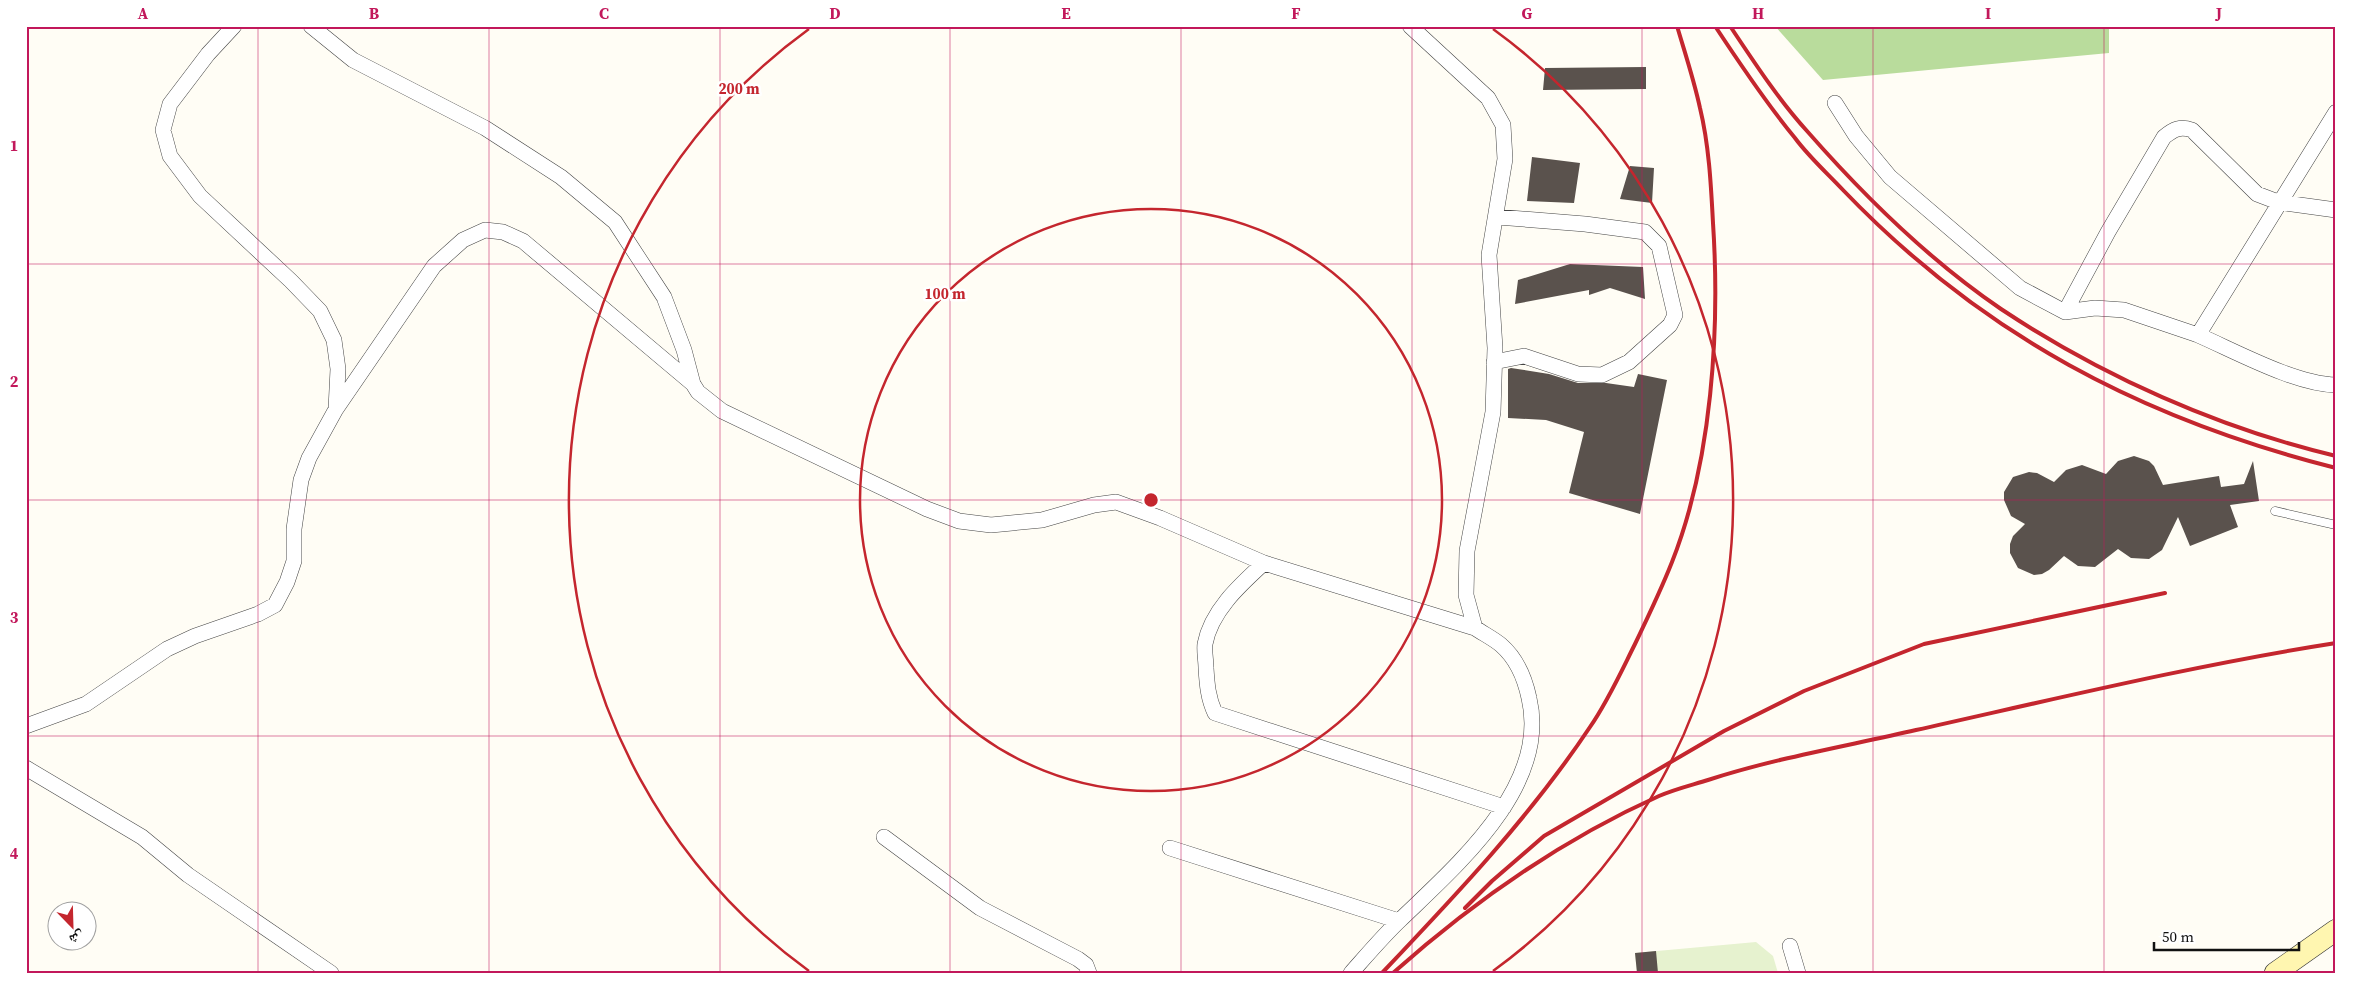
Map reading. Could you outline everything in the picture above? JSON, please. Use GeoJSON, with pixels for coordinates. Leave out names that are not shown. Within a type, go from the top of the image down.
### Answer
{"type":"FeatureCollection","features":[{"type":"Feature","properties":{"kind":"main road"},"geometry":{"type":"LineString","coordinates":[[2275,973],[2336,930]]}},
{"type":"Feature","properties":{"kind":"street"},"geometry":{"type":"LineString","coordinates":[[234,26],[208,54],[170,104],[163,130],[170,156],[200,196],[291,281],[320,311],[334,340],[338,369],[336,409]]}},
{"type":"Feature","properties":{"kind":"street"},"geometry":{"type":"LineString","coordinates":[[311,26],[353,60],[486,128],[561,177],[615,222],[664,298],[681,341],[693,384]]}},
{"type":"Feature","properties":{"kind":"street"},"geometry":{"type":"LineString","coordinates":[[1410,26],[1488,98],[1503,125],[1506,159],[1489,255],[1493,301],[1493,412],[1467,551],[1466,595],[1475,628]]}},
{"type":"Feature","properties":{"kind":"street"},"geometry":{"type":"LineString","coordinates":[[1835,103],[1856,136],[1890,177],[2020,288],[2066,312],[2095,308],[2124,310],[2198,335],[2278,370],[2323,385],[2336,385]]}},
{"type":"Feature","properties":{"kind":"street"},"geometry":{"type":"LineString","coordinates":[[2198,335],[2278,202],[2336,112]]}},
{"type":"Feature","properties":{"kind":"street"},"geometry":{"type":"LineString","coordinates":[[2066,312],[2108,232],[2164,136],[2173,130],[2182,127],[2192,130],[2257,194],[2278,202],[2336,210]]}},
{"type":"Feature","properties":{"kind":"street"},"geometry":{"type":"LineString","coordinates":[[1494,362],[1524,356],[1578,374],[1602,375],[1629,362],[1670,325],[1675,315],[1659,246],[1645,232],[1585,224],[1497,217]]}},
{"type":"Feature","properties":{"kind":"street"},"geometry":{"type":"LineString","coordinates":[[26,726],[86,704],[167,649],[195,636],[258,614],[275,605],[284,589],[294,561],[294,529],[301,480],[309,458],[336,409],[434,266],[463,240],[485,230],[503,232],[523,241],[693,384],[704,398],[722,411],[927,509],[959,521],[991,525],[1015,525],[1042,520],[1094,505],[1116,502],[1160,518],[1264,563],[1475,628],[1501,646],[1524,677],[1532,710],[1532,739],[1523,771],[1504,807],[1491,826],[1438,885],[1399,921],[1351,973]]}},
{"type":"Feature","properties":{"kind":"street"},"geometry":{"type":"LineString","coordinates":[[1264,563],[1236,588],[1216,617],[1205,645],[1207,684],[1210,702],[1215,713],[1504,807]]}},
{"type":"Feature","properties":{"kind":"street"},"geometry":{"type":"LineString","coordinates":[[26,768],[142,837],[188,875],[330,973]]}},
{"type":"Feature","properties":{"kind":"street"},"geometry":{"type":"LineString","coordinates":[[884,837],[980,908],[1078,959],[1086,965],[1089,973]]}},
{"type":"Feature","properties":{"kind":"street"},"geometry":{"type":"LineString","coordinates":[[1170,848],[1399,921]]}},
{"type":"Feature","properties":{"kind":"street"},"geometry":{"type":"LineString","coordinates":[[1790,946],[1798,973]]}},
{"type":"Feature","properties":{"kind":"lane"},"geometry":{"type":"LineString","coordinates":[[2275,511],[2336,525]]}},
{"type":"Feature","properties":{"kind":"green space"},"geometry":{"type":"Polygon","coordinates":[[[1775,26],[2109,26],[2109,53],[1823,80],[1775,26]]]}},
{"type":"Feature","properties":{"kind":"green space"},"geometry":{"type":"Polygon","coordinates":[[[1756,942],[1773,956],[1778,973],[1637,973],[1635,953],[1756,942]]]}},
{"type":"Feature","properties":{"kind":"building"},"geometry":{"type":"Polygon","coordinates":[[[1646,67],[1646,89],[1543,90],[1545,68],[1646,67]]]}},
{"type":"Feature","properties":{"kind":"building"},"geometry":{"type":"Polygon","coordinates":[[[1532,157],[1580,163],[1574,203],[1527,201],[1532,157]]]}},
{"type":"Feature","properties":{"kind":"building"},"geometry":{"type":"Polygon","coordinates":[[[1630,166],[1654,168],[1652,203],[1620,199],[1630,166]]]}},
{"type":"Feature","properties":{"kind":"building"},"geometry":{"type":"Polygon","coordinates":[[[1570,264],[1643,267],[1645,299],[1610,288],[1589,295],[1589,290],[1515,304],[1518,280],[1570,264]]]}},
{"type":"Feature","properties":{"kind":"building"},"geometry":{"type":"Polygon","coordinates":[[[1508,369],[1549,374],[1578,383],[1606,383],[1634,387],[1638,374],[1667,380],[1640,514],[1569,493],[1584,432],[1546,420],[1508,418],[1508,369]]]}},
{"type":"Feature","properties":{"kind":"building"},"geometry":{"type":"Polygon","coordinates":[[[2134,456],[2149,461],[2154,466],[2163,485],[2219,476],[2221,487],[2244,484],[2253,461],[2259,501],[2230,505],[2238,527],[2190,546],[2178,517],[2162,550],[2149,559],[2131,558],[2118,549],[2095,567],[2078,566],[2064,556],[2042,574],[2034,575],[2018,568],[2010,553],[2010,544],[2013,536],[2025,524],[2011,516],[2004,500],[2004,492],[2013,477],[2029,472],[2037,473],[2054,482],[2066,470],[2082,465],[2106,474],[2118,461],[2134,456]]]}},
{"type":"Feature","properties":{"kind":"building"},"geometry":{"type":"Polygon","coordinates":[[[1656,951],[1658,973],[1637,973],[1635,953],[1656,951]]]}},
{"type":"Feature","properties":{"kind":"railway"},"geometry":{"type":"LineString","coordinates":[[1382,973],[1491,855],[1543,792],[1590,727],[1603,707],[1650,614],[1686,523],[1704,439],[1710,395],[1714,351],[1715,264],[1706,136],[1695,87],[1677,26]]}},
{"type":"Feature","properties":{"kind":"railway"},"geometry":{"type":"LineString","coordinates":[[1715,26],[1774,111],[1818,165],[1896,242],[1951,288],[2009,329],[2069,365],[2131,397],[2197,424],[2265,448],[2336,468]]}},
{"type":"Feature","properties":{"kind":"railway"},"geometry":{"type":"LineString","coordinates":[[1730,26],[1786,106],[1851,179],[1898,226],[1974,290],[2040,333],[2120,378],[2205,415],[2248,431],[2336,456]]}},
{"type":"Feature","properties":{"kind":"railway"},"geometry":{"type":"LineString","coordinates":[[1465,908],[1492,881],[1544,836],[1724,731],[1804,691],[1924,644],[2165,593]]}},
{"type":"Feature","properties":{"kind":"railway"},"geometry":{"type":"LineString","coordinates":[[1393,973],[1486,897],[1519,874],[1587,832],[1671,791],[1759,765],[1812,753],[2178,672],[2336,643]]}}]}
